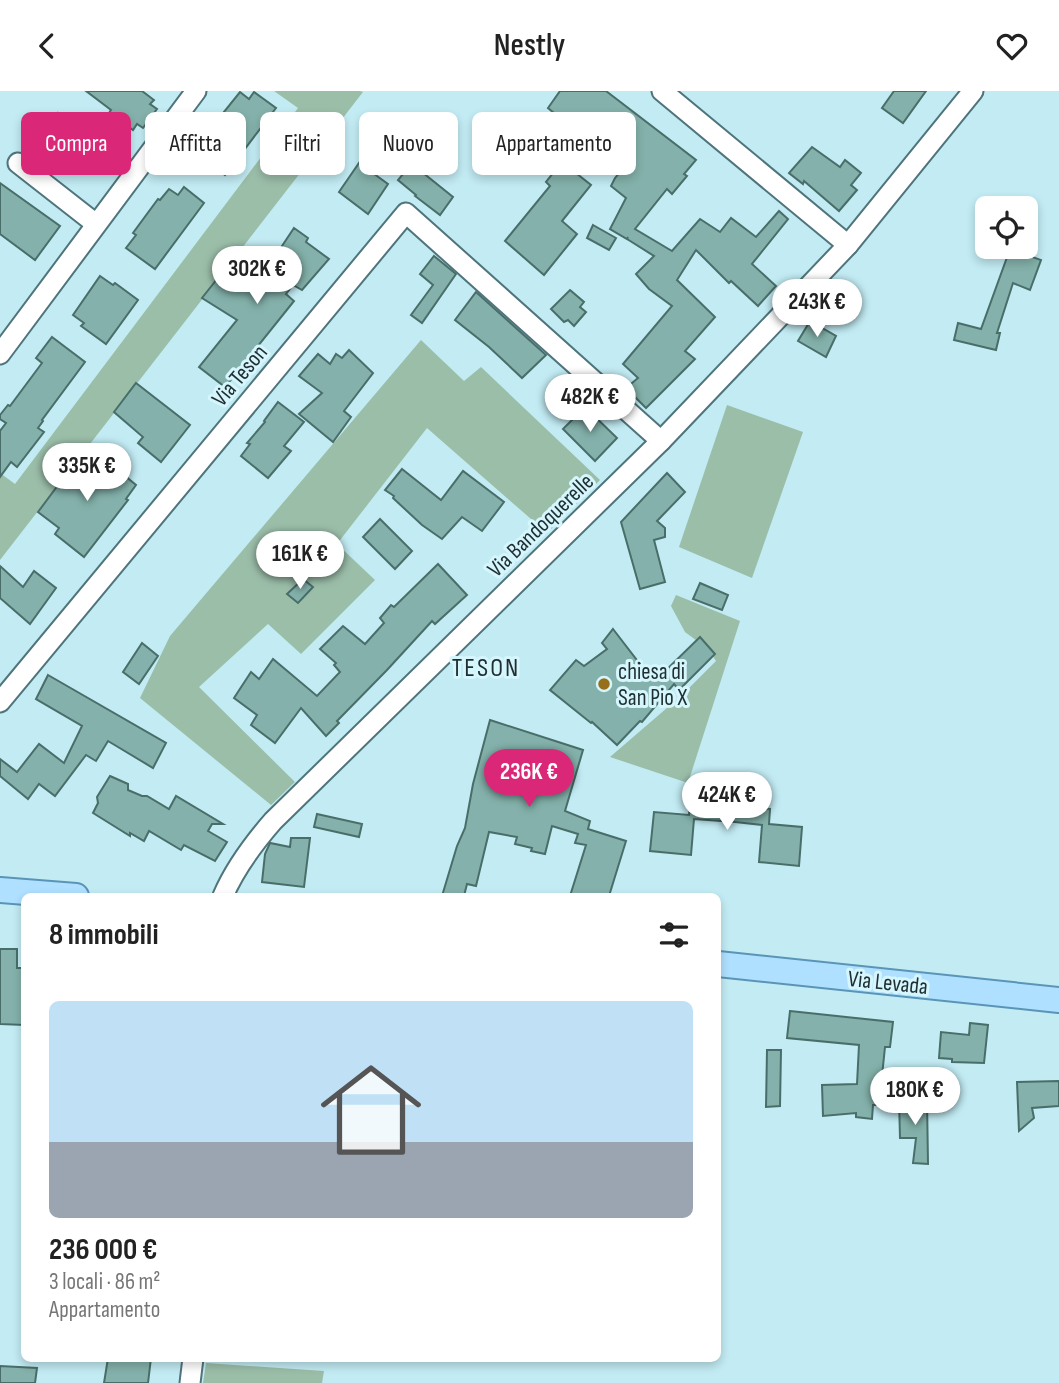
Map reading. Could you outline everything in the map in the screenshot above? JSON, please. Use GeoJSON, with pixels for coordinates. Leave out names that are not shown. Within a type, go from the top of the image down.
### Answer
{"type":"FeatureCollection","features":[{"type":"Feature","properties":{"kind":"main road"},"geometry":{"type":"LineString","coordinates":[[0,890],[38,893]]}},
{"type":"Feature","properties":{"kind":"main road","name":"Via Levada"},"geometry":{"type":"LineString","coordinates":[[721,964],[1059,1000]]}},
{"type":"Feature","properties":{"kind":"street"},"geometry":{"type":"LineString","coordinates":[[662,91],[848,246]]}},
{"type":"Feature","properties":{"kind":"street","name":"Via Bandoquerelle"},"geometry":{"type":"LineString","coordinates":[[224,893],[230,878],[250,848],[273,821],[661,441],[848,246],[973,91]]}},
{"type":"Feature","properties":{"kind":"street"},"geometry":{"type":"LineString","coordinates":[[0,354],[191,93]]}},
{"type":"Feature","properties":{"kind":"street"},"geometry":{"type":"LineString","coordinates":[[18,163],[96,224]]}},
{"type":"Feature","properties":{"kind":"street","name":"Via Teson"},"geometry":{"type":"LineString","coordinates":[[0,702],[406,213],[661,441]]}},
{"type":"Feature","properties":{"kind":"street"},"geometry":{"type":"LineString","coordinates":[[190,1383],[193,1362]]}},
{"type":"Feature","properties":{"kind":"green space"},"geometry":{"type":"Polygon","coordinates":[[[274,91],[363,92],[345,115],[345,112],[295,112],[298,108],[274,91]]]}},
{"type":"Feature","properties":{"kind":"green space"},"geometry":{"type":"Polygon","coordinates":[[[260,158],[260,175],[299,175],[0,560],[0,473],[15,484],[260,158]]]}},
{"type":"Feature","properties":{"kind":"green space"},"geometry":{"type":"Polygon","coordinates":[[[421,340],[464,381],[481,367],[600,480],[547,533],[427,428],[337,544],[375,580],[301,654],[268,624],[199,687],[295,782],[271,805],[140,698],[170,636],[421,340]]]}},
{"type":"Feature","properties":{"kind":"green space"},"geometry":{"type":"Polygon","coordinates":[[[727,405],[803,432],[752,578],[679,547],[727,405]]]}},
{"type":"Feature","properties":{"kind":"green space"},"geometry":{"type":"Polygon","coordinates":[[[676,595],[740,621],[688,783],[610,757],[682,695],[716,661],[708,649],[685,632],[671,606],[676,595]]]}},
{"type":"Feature","properties":{"kind":"green space"},"geometry":{"type":"Polygon","coordinates":[[[206,1363],[324,1371],[322,1383],[203,1383],[206,1363]]]}},
{"type":"Feature","properties":{"kind":"building"},"geometry":{"type":"Polygon","coordinates":[[[86,91],[142,91],[154,100],[150,104],[157,109],[155,112],[145,112],[145,125],[143,128],[137,124],[133,130],[131,112],[110,112],[111,110],[86,91]]]}},
{"type":"Feature","properties":{"kind":"building"},"geometry":{"type":"Polygon","coordinates":[[[560,91],[606,91],[633,112],[553,112],[548,108],[560,91]]]}},
{"type":"Feature","properties":{"kind":"building"},"geometry":{"type":"Polygon","coordinates":[[[894,91],[926,91],[903,123],[882,108],[894,91]]]}},
{"type":"Feature","properties":{"kind":"building"},"geometry":{"type":"Polygon","coordinates":[[[240,92],[249,99],[254,92],[276,108],[273,112],[260,112],[260,129],[246,147],[246,112],[224,112],[240,92]]]}},
{"type":"Feature","properties":{"kind":"building"},"geometry":{"type":"Polygon","coordinates":[[[636,114],[696,160],[672,194],[667,189],[635,229],[672,251],[700,219],[720,232],[731,218],[756,237],[779,211],[788,219],[752,264],[776,286],[758,306],[731,281],[729,283],[696,250],[677,280],[715,317],[685,351],[695,359],[646,408],[626,388],[638,378],[623,364],[672,306],[649,289],[636,274],[654,256],[610,229],[626,198],[611,186],[618,175],[636,175],[636,114]]]}},
{"type":"Feature","properties":{"kind":"building"},"geometry":{"type":"Polygon","coordinates":[[[812,147],[840,167],[845,160],[861,173],[851,185],[857,190],[839,211],[804,181],[803,184],[789,173],[812,147]]]}},
{"type":"Feature","properties":{"kind":"building"},"geometry":{"type":"Polygon","coordinates":[[[359,163],[359,175],[376,175],[388,184],[368,214],[339,192],[359,163]]]}},
{"type":"Feature","properties":{"kind":"building"},"geometry":{"type":"Polygon","coordinates":[[[402,175],[426,175],[453,197],[440,215],[398,180],[402,175]]]}},
{"type":"Feature","properties":{"kind":"building"},"geometry":{"type":"Polygon","coordinates":[[[552,175],[578,175],[591,185],[562,221],[577,234],[544,275],[505,241],[550,186],[546,182],[552,175]]]}},
{"type":"Feature","properties":{"kind":"building"},"geometry":{"type":"Polygon","coordinates":[[[0,183],[60,226],[35,260],[0,234],[0,183]]]}},
{"type":"Feature","properties":{"kind":"building"},"geometry":{"type":"Polygon","coordinates":[[[184,187],[204,203],[155,269],[126,248],[136,235],[133,233],[158,199],[169,189],[178,195],[184,187]]]}},
{"type":"Feature","properties":{"kind":"building"},"geometry":{"type":"Polygon","coordinates":[[[593,225],[616,238],[609,250],[587,238],[593,225]]]}},
{"type":"Feature","properties":{"kind":"building"},"geometry":{"type":"Polygon","coordinates":[[[294,228],[308,238],[306,242],[329,259],[302,290],[293,285],[286,294],[294,301],[225,387],[199,367],[237,320],[202,298],[225,269],[252,287],[260,276],[272,285],[289,256],[280,249],[294,228]]]}},
{"type":"Feature","properties":{"kind":"building"},"geometry":{"type":"Polygon","coordinates":[[[434,256],[456,274],[422,323],[411,315],[433,285],[420,274],[434,256]]]}},
{"type":"Feature","properties":{"kind":"building"},"geometry":{"type":"Polygon","coordinates":[[[1006,259],[1041,260],[1030,290],[1013,283],[997,333],[1000,333],[996,350],[954,340],[958,323],[981,329],[1006,259]]]}},
{"type":"Feature","properties":{"kind":"building"},"geometry":{"type":"Polygon","coordinates":[[[100,276],[138,300],[106,344],[81,326],[84,323],[73,315],[100,276]]]}},
{"type":"Feature","properties":{"kind":"building"},"geometry":{"type":"Polygon","coordinates":[[[570,290],[584,302],[580,307],[586,312],[574,326],[568,320],[564,322],[551,309],[570,290]]]}},
{"type":"Feature","properties":{"kind":"building"},"geometry":{"type":"Polygon","coordinates":[[[476,292],[546,355],[522,378],[455,320],[476,292]]]}},
{"type":"Feature","properties":{"kind":"building"},"geometry":{"type":"Polygon","coordinates":[[[810,321],[836,336],[826,357],[798,341],[810,321]]]}},
{"type":"Feature","properties":{"kind":"building"},"geometry":{"type":"Polygon","coordinates":[[[52,337],[85,362],[42,420],[38,428],[44,432],[17,467],[11,462],[0,477],[0,431],[6,423],[0,419],[0,415],[10,406],[42,363],[36,358],[52,337]]]}},
{"type":"Feature","properties":{"kind":"building"},"geometry":{"type":"Polygon","coordinates":[[[349,350],[373,373],[344,411],[351,417],[333,442],[299,414],[322,393],[299,376],[318,354],[330,364],[336,354],[342,358],[349,350]]]}},
{"type":"Feature","properties":{"kind":"building"},"geometry":{"type":"Polygon","coordinates":[[[136,383],[190,425],[161,462],[138,443],[143,437],[114,412],[136,383]]]}},
{"type":"Feature","properties":{"kind":"building"},"geometry":{"type":"Polygon","coordinates":[[[278,402],[304,422],[284,446],[291,451],[268,478],[241,456],[250,444],[247,443],[278,402]]]}},
{"type":"Feature","properties":{"kind":"building"},"geometry":{"type":"Polygon","coordinates":[[[585,407],[617,438],[595,461],[563,429],[585,407]]]}},
{"type":"Feature","properties":{"kind":"building"},"geometry":{"type":"Polygon","coordinates":[[[79,457],[99,470],[107,461],[136,485],[126,499],[128,500],[84,557],[55,534],[59,528],[38,512],[79,457]]]}},
{"type":"Feature","properties":{"kind":"building"},"geometry":{"type":"Polygon","coordinates":[[[402,469],[441,500],[463,471],[504,502],[482,531],[462,517],[442,539],[422,525],[385,490],[402,469]]]}},
{"type":"Feature","properties":{"kind":"building"},"geometry":{"type":"Polygon","coordinates":[[[667,473],[685,492],[657,521],[665,528],[665,537],[654,540],[665,582],[640,589],[621,522],[667,473]]]}},
{"type":"Feature","properties":{"kind":"building"},"geometry":{"type":"Polygon","coordinates":[[[380,519],[412,551],[395,569],[363,537],[380,519]]]}},
{"type":"Feature","properties":{"kind":"building"},"geometry":{"type":"Polygon","coordinates":[[[438,564],[467,595],[435,624],[432,621],[326,736],[301,708],[275,743],[251,725],[257,715],[234,698],[251,672],[259,679],[273,659],[317,696],[340,672],[334,665],[336,663],[320,649],[343,626],[365,644],[384,623],[380,618],[391,605],[394,607],[438,564]]]}},
{"type":"Feature","properties":{"kind":"building"},"geometry":{"type":"Polygon","coordinates":[[[0,566],[23,587],[34,571],[56,588],[30,624],[0,598],[0,566]]]}},
{"type":"Feature","properties":{"kind":"building"},"geometry":{"type":"Polygon","coordinates":[[[303,579],[313,587],[298,603],[287,594],[303,579]]]}},
{"type":"Feature","properties":{"kind":"building"},"geometry":{"type":"Polygon","coordinates":[[[700,583],[728,595],[722,610],[693,599],[700,583]]]}},
{"type":"Feature","properties":{"kind":"building","name":"chiesa di San Pio X"},"geometry":{"type":"Polygon","coordinates":[[[613,629],[640,664],[657,679],[700,637],[715,654],[679,690],[674,684],[642,722],[617,745],[550,690],[576,660],[584,666],[607,649],[602,643],[613,629]]]}},
{"type":"Feature","properties":{"kind":"building"},"geometry":{"type":"Polygon","coordinates":[[[142,643],[158,656],[139,684],[123,672],[142,643]]]}},
{"type":"Feature","properties":{"kind":"building"},"geometry":{"type":"Polygon","coordinates":[[[48,675],[166,743],[153,768],[108,741],[96,761],[86,755],[55,796],[39,784],[28,799],[0,776],[0,759],[17,772],[39,744],[64,763],[82,726],[36,699],[48,675]]]}},
{"type":"Feature","properties":{"kind":"building"},"geometry":{"type":"Polygon","coordinates":[[[490,720],[583,750],[565,811],[590,821],[588,829],[626,841],[610,893],[571,893],[586,845],[575,843],[578,834],[552,826],[545,854],[515,844],[517,837],[489,832],[476,886],[467,884],[465,893],[443,893],[465,828],[473,784],[490,720]]]}},
{"type":"Feature","properties":{"kind":"building"},"geometry":{"type":"Polygon","coordinates":[[[110,776],[128,784],[128,790],[147,796],[169,809],[176,796],[223,824],[212,824],[208,831],[227,842],[215,861],[184,845],[181,850],[149,831],[144,841],[130,833],[130,836],[93,813],[98,803],[97,797],[110,776]]]}},
{"type":"Feature","properties":{"kind":"building"},"geometry":{"type":"Polygon","coordinates":[[[690,802],[770,809],[769,824],[802,827],[799,866],[759,862],[762,825],[735,822],[694,819],[691,855],[650,851],[654,812],[689,815],[690,802]]]}},
{"type":"Feature","properties":{"kind":"building"},"geometry":{"type":"Polygon","coordinates":[[[317,814],[362,824],[359,837],[314,827],[317,814]]]}},
{"type":"Feature","properties":{"kind":"building"},"geometry":{"type":"Polygon","coordinates":[[[291,838],[310,838],[304,887],[262,882],[265,854],[270,843],[290,847],[291,838]]]}},
{"type":"Feature","properties":{"kind":"building"},"geometry":{"type":"Polygon","coordinates":[[[0,949],[17,949],[17,968],[21,968],[21,1025],[0,1024],[0,949]]]}},
{"type":"Feature","properties":{"kind":"building"},"geometry":{"type":"Polygon","coordinates":[[[790,1011],[893,1022],[890,1047],[885,1047],[879,1105],[873,1105],[872,1119],[856,1117],[856,1113],[823,1116],[822,1085],[857,1084],[859,1045],[787,1038],[790,1011]]]}},
{"type":"Feature","properties":{"kind":"building"},"geometry":{"type":"Polygon","coordinates":[[[970,1023],[988,1025],[984,1063],[952,1062],[952,1059],[939,1058],[941,1032],[969,1035],[970,1023]]]}},
{"type":"Feature","properties":{"kind":"building"},"geometry":{"type":"Polygon","coordinates":[[[767,1050],[781,1050],[780,1106],[766,1107],[767,1050]]]}},
{"type":"Feature","properties":{"kind":"building"},"geometry":{"type":"Polygon","coordinates":[[[1059,1081],[1059,1106],[1032,1108],[1034,1118],[1019,1131],[1017,1082],[1059,1081]]]}},
{"type":"Feature","properties":{"kind":"building"},"geometry":{"type":"Polygon","coordinates":[[[899,1099],[927,1100],[928,1164],[913,1163],[916,1138],[900,1138],[899,1099]]]}},
{"type":"Feature","properties":{"kind":"building"},"geometry":{"type":"Polygon","coordinates":[[[107,1362],[151,1362],[148,1383],[104,1383],[107,1362]]]}},
{"type":"Feature","properties":{"kind":"building"},"geometry":{"type":"Polygon","coordinates":[[[0,1366],[37,1368],[35,1383],[0,1383],[0,1366]]]}},
{"type":"Feature","properties":{"kind":"place","name":"chiesa di San Pio X"},"geometry":{"type":"Point","coordinates":[604,684]}},
{"type":"Feature","properties":{"kind":"district","name":"TESON"},"geometry":{"type":"Point","coordinates":[486,667]}}]}
